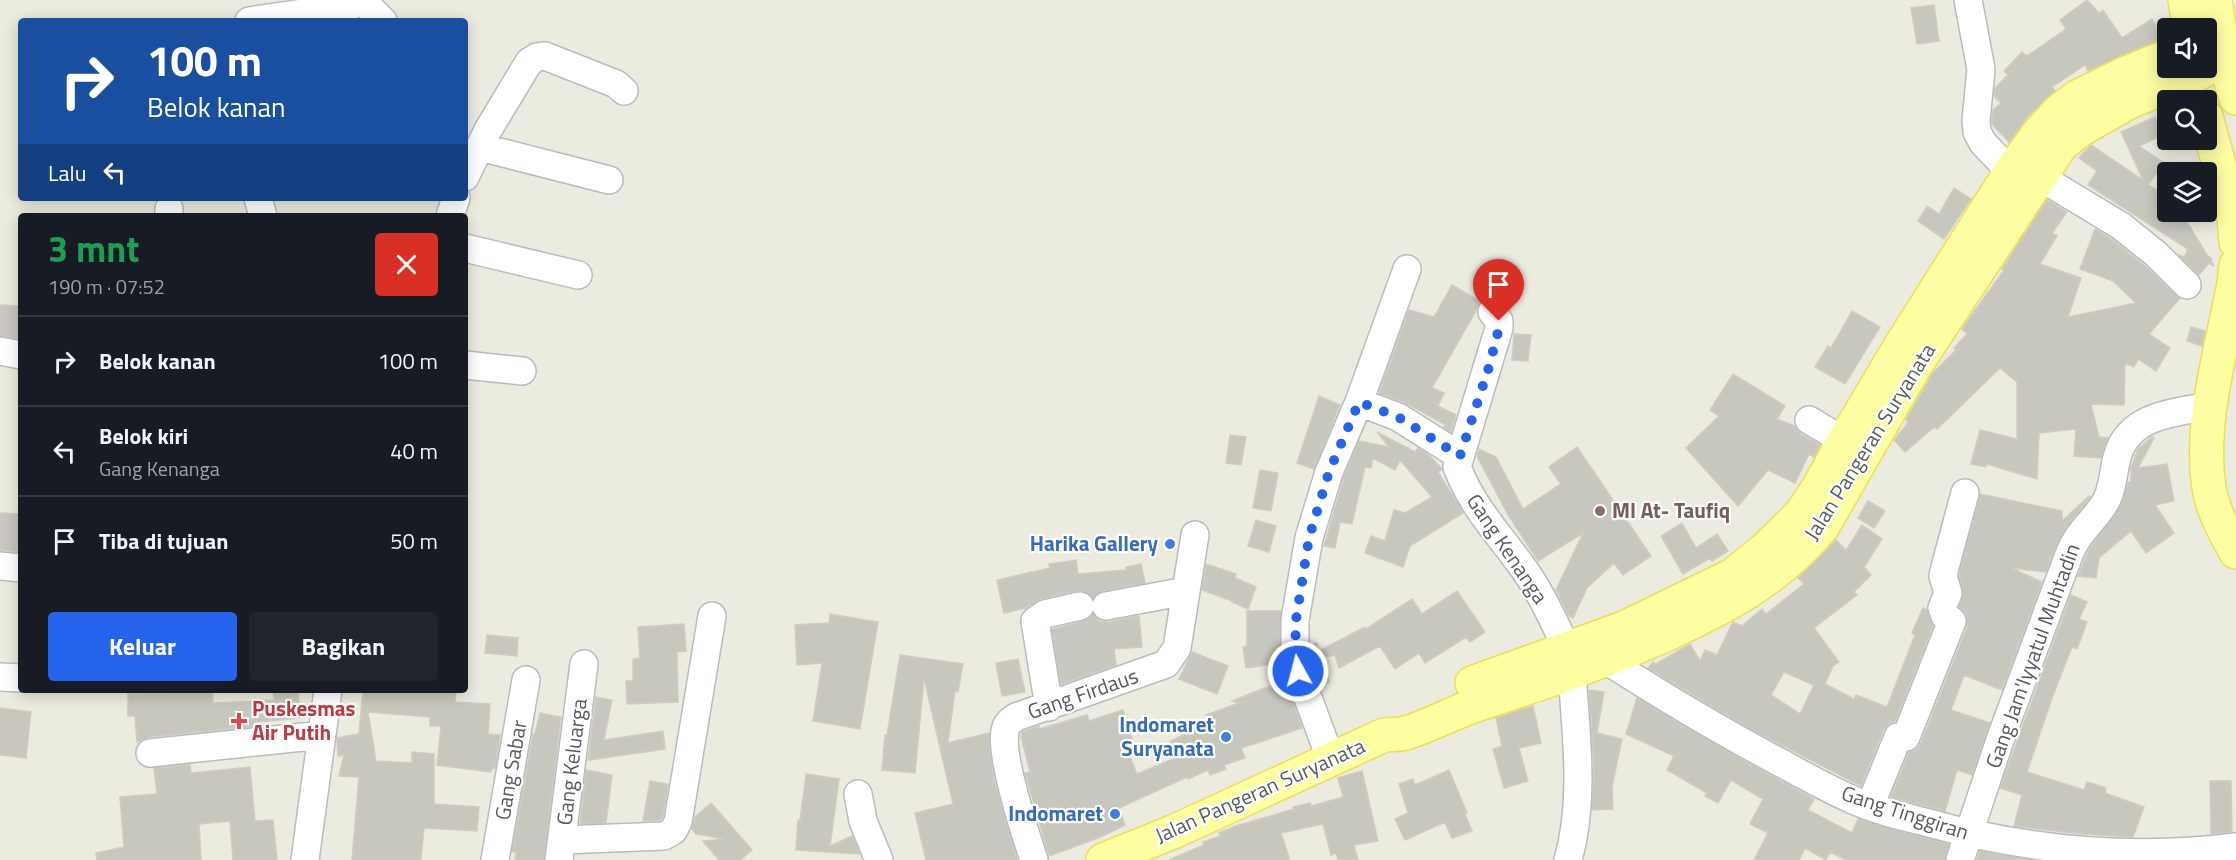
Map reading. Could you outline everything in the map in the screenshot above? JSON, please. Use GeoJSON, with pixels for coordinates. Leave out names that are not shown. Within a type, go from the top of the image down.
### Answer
{"type":"FeatureCollection","features":[{"type":"Feature","properties":{"kind":"main road"},"geometry":{"type":"LineString","coordinates":[[2185,0],[2196,18]]}},
{"type":"Feature","properties":{"kind":"main road"},"geometry":{"type":"LineString","coordinates":[[2217,57],[2236,98]]}},
{"type":"Feature","properties":{"kind":"main road","name":"Jalan Pangeran Suryanata"},"geometry":{"type":"LineString","coordinates":[[1585,655],[1701,619],[1741,598],[1804,549],[1823,526],[2025,174],[2041,130],[2060,110],[2077,97],[2157,60]]}},
{"type":"Feature","properties":{"kind":"main road","name":"Jalan Pangeran Suryanata"},"geometry":{"type":"LineString","coordinates":[[1103,860],[1173,832],[1384,735],[1406,733],[1585,655],[1670,607],[1733,575],[1763,551],[1801,514],[1907,335],[2025,174],[2080,130],[2130,102],[2165,78]]}},
{"type":"Feature","properties":{"kind":"main road"},"geometry":{"type":"LineString","coordinates":[[2215,150],[2234,219],[2236,242]]}},
{"type":"Feature","properties":{"kind":"main road"},"geometry":{"type":"LineString","coordinates":[[2236,265],[2210,406],[2207,442],[2210,489],[2219,523],[2236,552]]}},
{"type":"Feature","properties":{"kind":"street"},"geometry":{"type":"LineString","coordinates":[[269,18],[351,6],[362,0],[379,18]]}},
{"type":"Feature","properties":{"kind":"street"},"geometry":{"type":"LineString","coordinates":[[1968,0],[1982,69],[1976,121],[1977,132],[1983,143],[2025,174],[2121,226],[2156,254],[2187,285]]}},
{"type":"Feature","properties":{"kind":"street"},"geometry":{"type":"LineString","coordinates":[[468,171],[529,62],[537,57],[545,56],[616,84],[624,91]]}},
{"type":"Feature","properties":{"kind":"street"},"geometry":{"type":"LineString","coordinates":[[480,147],[609,180]]}},
{"type":"Feature","properties":{"kind":"street"},"geometry":{"type":"LineString","coordinates":[[468,249],[578,275]]}},
{"type":"Feature","properties":{"kind":"street"},"geometry":{"type":"LineString","coordinates":[[1331,760],[1298,671],[1295,655],[1295,627],[1309,538],[1329,472],[1359,402],[1407,269]]}},
{"type":"Feature","properties":{"kind":"street","name":"Gang Kenanga"},"geometry":{"type":"LineString","coordinates":[[1492,312],[1499,321],[1499,328],[1457,467],[1480,513],[1585,655]]}},
{"type":"Feature","properties":{"kind":"street"},"geometry":{"type":"LineString","coordinates":[[0,351],[18,354]]}},
{"type":"Feature","properties":{"kind":"street"},"geometry":{"type":"LineString","coordinates":[[468,365],[522,371]]}},
{"type":"Feature","properties":{"kind":"street"},"geometry":{"type":"LineString","coordinates":[[1359,402],[1398,417],[1460,456]]}},
{"type":"Feature","properties":{"kind":"street","name":"Gang Jam'Iyyatul Muhtadin"},"geometry":{"type":"LineString","coordinates":[[1960,860],[2000,741],[2070,552],[2076,537],[2108,498],[2121,446],[2134,428],[2150,420],[2210,406]]}},
{"type":"Feature","properties":{"kind":"street"},"geometry":{"type":"LineString","coordinates":[[1809,420],[1844,441]]}},
{"type":"Feature","properties":{"kind":"street"},"geometry":{"type":"LineString","coordinates":[[1870,806],[1898,737],[1906,737],[1952,621],[1945,616],[1942,608],[1948,593],[1943,576],[1965,493]]}},
{"type":"Feature","properties":{"kind":"street","name":"Gang Firdaus"},"geometry":{"type":"LineString","coordinates":[[1034,860],[1023,827],[1004,738],[1005,729],[1009,721],[1016,717],[1166,664],[1177,648],[1195,535]]}},
{"type":"Feature","properties":{"kind":"street"},"geometry":{"type":"LineString","coordinates":[[0,566],[18,568]]}},
{"type":"Feature","properties":{"kind":"street"},"geometry":{"type":"LineString","coordinates":[[1048,707],[1035,621],[1046,614],[1186,591]]}},
{"type":"Feature","properties":{"kind":"street"},"geometry":{"type":"LineString","coordinates":[[561,850],[664,836],[673,831],[678,822],[712,616]]}},
{"type":"Feature","properties":{"kind":"street"},"geometry":{"type":"LineString","coordinates":[[1568,860],[1575,837],[1577,818],[1576,742],[1585,655]]}},
{"type":"Feature","properties":{"kind":"street","name":"Gang Tinggiran"},"geometry":{"type":"LineString","coordinates":[[1585,655],[1736,739],[1841,794],[1870,806],[1970,835],[2111,856],[2201,852],[2236,847]]}},
{"type":"Feature","properties":{"kind":"street","name":"Gang Keluarga"},"geometry":{"type":"LineString","coordinates":[[561,850],[584,664]]}},
{"type":"Feature","properties":{"kind":"street"},"geometry":{"type":"LineString","coordinates":[[0,677],[18,678]]}},
{"type":"Feature","properties":{"kind":"street","name":"Gang Sabar"},"geometry":{"type":"LineString","coordinates":[[495,860],[526,680]]}},
{"type":"Feature","properties":{"kind":"street"},"geometry":{"type":"LineString","coordinates":[[305,860],[328,693]]}},
{"type":"Feature","properties":{"kind":"street"},"geometry":{"type":"LineString","coordinates":[[150,753],[322,735]]}},
{"type":"Feature","properties":{"kind":"street"},"geometry":{"type":"LineString","coordinates":[[858,794],[863,821],[879,860]]}},
{"type":"Feature","properties":{"kind":"building"},"geometry":{"type":"Polygon","coordinates":[[[2087,0],[2099,13],[2103,10],[2122,38],[2152,19],[2157,28],[2157,41],[2088,71],[2085,65],[2052,87],[2055,91],[2027,117],[2009,142],[1992,124],[1993,110],[2001,103],[1994,96],[1995,88],[2008,75],[2004,71],[2022,52],[2027,56],[2066,29],[2060,20],[2087,0]]]}},
{"type":"Feature","properties":{"kind":"building"},"geometry":{"type":"Polygon","coordinates":[[[1934,5],[1939,41],[1917,44],[1911,8],[1934,5]]]}},
{"type":"Feature","properties":{"kind":"building"},"geometry":{"type":"Polygon","coordinates":[[[2155,117],[2157,138],[2139,146],[2163,162],[2157,162],[2157,173],[2148,185],[2157,190],[2155,212],[2157,212],[2157,222],[2187,222],[2207,255],[2212,259],[2214,266],[2209,263],[2199,275],[2179,255],[2184,257],[2188,249],[2088,185],[2097,171],[2079,158],[2091,145],[2143,180],[2121,132],[2155,117]]]}},
{"type":"Feature","properties":{"kind":"building"},"geometry":{"type":"Polygon","coordinates":[[[1954,188],[1971,199],[1944,239],[1918,221],[1927,206],[1939,214],[1954,188]]]}},
{"type":"Feature","properties":{"kind":"building"},"geometry":{"type":"Polygon","coordinates":[[[2047,200],[2067,212],[2052,233],[2057,236],[2040,264],[2081,278],[2068,317],[2136,303],[2113,281],[2080,269],[2095,229],[2112,239],[2180,298],[2149,334],[2170,348],[2156,371],[2138,359],[2134,367],[2125,363],[2124,405],[2091,404],[2099,437],[2108,438],[2101,458],[2074,456],[2076,429],[2039,433],[2037,479],[1987,464],[1986,467],[1971,464],[1980,430],[2017,439],[2017,382],[2000,368],[1937,429],[1934,427],[1905,452],[1894,440],[1908,423],[1906,420],[1933,373],[1956,350],[1954,348],[1967,334],[1962,329],[2004,270],[2002,269],[2047,200]]]}},
{"type":"Feature","properties":{"kind":"building"},"geometry":{"type":"Polygon","coordinates":[[[1452,285],[1481,302],[1432,388],[1444,393],[1438,406],[1456,415],[1451,432],[1443,427],[1446,425],[1404,402],[1379,393],[1409,310],[1434,317],[1452,285]]]}},
{"type":"Feature","properties":{"kind":"building"},"geometry":{"type":"Polygon","coordinates":[[[0,305],[18,306],[18,339],[0,336],[0,305]]]}},
{"type":"Feature","properties":{"kind":"building"},"geometry":{"type":"Polygon","coordinates":[[[1852,311],[1880,327],[1845,384],[1815,367],[1828,346],[1831,348],[1852,311]]]}},
{"type":"Feature","properties":{"kind":"building"},"geometry":{"type":"Polygon","coordinates":[[[2191,327],[2205,331],[2202,346],[2187,341],[2191,327]]]}},
{"type":"Feature","properties":{"kind":"building"},"geometry":{"type":"Polygon","coordinates":[[[1514,334],[1531,335],[1528,361],[1512,360],[1514,334]]]}},
{"type":"Feature","properties":{"kind":"building"},"geometry":{"type":"Polygon","coordinates":[[[1733,374],[1785,406],[1777,419],[1795,426],[1801,434],[1820,445],[1814,457],[1809,454],[1795,483],[1768,470],[1738,506],[1686,448],[1719,416],[1710,410],[1733,374]]]}},
{"type":"Feature","properties":{"kind":"building"},"geometry":{"type":"Polygon","coordinates":[[[1319,396],[1340,405],[1314,469],[1297,463],[1319,396]]]}},
{"type":"Feature","properties":{"kind":"building"},"geometry":{"type":"Polygon","coordinates":[[[1377,432],[1415,452],[1418,448],[1431,457],[1442,469],[1438,472],[1463,513],[1410,546],[1403,567],[1365,553],[1371,536],[1385,541],[1394,510],[1405,513],[1432,497],[1400,460],[1395,470],[1373,458],[1371,468],[1365,467],[1352,524],[1340,522],[1335,548],[1324,546],[1344,477],[1359,441],[1389,447],[1377,432]]]}},
{"type":"Feature","properties":{"kind":"building"},"geometry":{"type":"Polygon","coordinates":[[[1230,435],[1246,437],[1241,465],[1226,463],[1230,435]]]}},
{"type":"Feature","properties":{"kind":"building"},"geometry":{"type":"Polygon","coordinates":[[[2152,437],[2154,438],[2138,468],[2167,464],[2174,501],[2155,505],[2174,533],[2146,553],[2131,531],[2099,558],[2096,578],[2078,576],[2088,551],[2121,505],[2128,483],[2131,481],[2131,468],[2138,449],[2152,437]]]}},
{"type":"Feature","properties":{"kind":"building"},"geometry":{"type":"Polygon","coordinates":[[[1577,447],[1651,556],[1623,575],[1614,563],[1587,588],[1573,618],[1569,616],[1556,590],[1583,533],[1538,561],[1507,513],[1477,456],[1479,449],[1496,457],[1523,509],[1561,484],[1549,467],[1577,447]]]}},
{"type":"Feature","properties":{"kind":"building"},"geometry":{"type":"Polygon","coordinates":[[[1260,470],[1278,473],[1271,511],[1253,508],[1260,470]]]}},
{"type":"Feature","properties":{"kind":"building"},"geometry":{"type":"Polygon","coordinates":[[[1980,494],[2062,511],[2062,521],[2090,497],[2061,535],[2046,572],[2011,568],[2042,582],[2002,690],[1964,675],[1951,710],[1990,723],[1972,775],[1957,770],[1945,811],[1891,797],[1909,752],[1915,750],[1921,743],[1967,627],[1966,614],[1959,607],[1963,589],[1959,575],[1980,494]]]}},
{"type":"Feature","properties":{"kind":"building"},"geometry":{"type":"Polygon","coordinates":[[[1868,501],[1885,511],[1874,528],[1858,518],[1868,501]]]}},
{"type":"Feature","properties":{"kind":"building"},"geometry":{"type":"Polygon","coordinates":[[[0,513],[18,514],[18,552],[0,550],[0,513]]]}},
{"type":"Feature","properties":{"kind":"building"},"geometry":{"type":"Polygon","coordinates":[[[1256,520],[1276,526],[1269,552],[1248,546],[1256,520]]]}},
{"type":"Feature","properties":{"kind":"building"},"geometry":{"type":"Polygon","coordinates":[[[1682,523],[1696,548],[1717,534],[1728,551],[1712,561],[1710,558],[1683,574],[1661,536],[1682,523]]]}},
{"type":"Feature","properties":{"kind":"building"},"geometry":{"type":"Polygon","coordinates":[[[1862,525],[1882,539],[1864,567],[1871,575],[1854,592],[1857,595],[1814,628],[1839,662],[1833,666],[1825,684],[1854,699],[1856,695],[1887,707],[1923,608],[1927,610],[1933,626],[1895,722],[1889,724],[1883,731],[1861,786],[1745,726],[1648,668],[1653,662],[1656,664],[1690,644],[1700,661],[1705,650],[1717,655],[1733,622],[1742,626],[1762,609],[1766,614],[1804,584],[1798,578],[1836,540],[1846,550],[1862,525]],[[1784,672],[1771,695],[1800,714],[1814,685],[1784,672]]]}},
{"type":"Feature","properties":{"kind":"building"},"geometry":{"type":"Polygon","coordinates":[[[1076,560],[1078,574],[1126,570],[1126,567],[1141,564],[1145,583],[1103,591],[1093,598],[1085,591],[1076,591],[1041,599],[1026,608],[1004,613],[997,580],[1050,568],[1049,564],[1076,560]]]}},
{"type":"Feature","properties":{"kind":"building"},"geometry":{"type":"Polygon","coordinates":[[[1206,564],[1236,574],[1235,578],[1256,587],[1248,609],[1202,590],[1206,564]]]}},
{"type":"Feature","properties":{"kind":"building"},"geometry":{"type":"Polygon","coordinates":[[[1457,591],[1485,632],[1470,642],[1466,637],[1425,663],[1419,653],[1395,669],[1380,646],[1339,668],[1335,655],[1312,659],[1311,645],[1317,643],[1319,651],[1365,627],[1366,629],[1412,599],[1422,614],[1457,591]]]}},
{"type":"Feature","properties":{"kind":"building"},"geometry":{"type":"Polygon","coordinates":[[[2071,595],[2087,602],[2079,619],[2087,622],[2077,649],[2072,647],[2027,772],[2084,790],[2087,782],[2106,788],[2105,793],[2144,807],[2133,837],[2014,826],[2022,795],[2000,788],[2071,595]]]}},
{"type":"Feature","properties":{"kind":"building"},"geometry":{"type":"Polygon","coordinates":[[[1247,611],[1281,611],[1280,663],[1246,668],[1243,647],[1247,646],[1247,611]]]}},
{"type":"Feature","properties":{"kind":"building"},"geometry":{"type":"Polygon","coordinates":[[[830,614],[878,622],[860,729],[813,721],[822,663],[797,665],[795,625],[829,623],[830,614]]]}},
{"type":"Feature","properties":{"kind":"building"},"geometry":{"type":"Polygon","coordinates":[[[1093,614],[1100,621],[1108,622],[1139,616],[1142,647],[1114,649],[1116,665],[1061,684],[1052,629],[1084,621],[1093,614]]]}},
{"type":"Feature","properties":{"kind":"building"},"geometry":{"type":"Polygon","coordinates":[[[684,624],[686,651],[677,652],[678,702],[627,704],[626,681],[633,681],[633,659],[640,658],[638,627],[684,624]]]}},
{"type":"Feature","properties":{"kind":"building"},"geometry":{"type":"Polygon","coordinates":[[[487,635],[518,638],[517,656],[485,653],[487,635]]]}},
{"type":"Feature","properties":{"kind":"building"},"geometry":{"type":"Polygon","coordinates":[[[1192,652],[1228,666],[1217,694],[1179,679],[1192,652]]]}},
{"type":"Feature","properties":{"kind":"building"},"geometry":{"type":"Polygon","coordinates":[[[900,655],[963,664],[958,692],[955,691],[948,743],[989,733],[994,779],[1017,860],[926,860],[915,813],[953,804],[924,678],[915,773],[882,770],[885,735],[887,735],[900,655]]]}},
{"type":"Feature","properties":{"kind":"building"},"geometry":{"type":"Polygon","coordinates":[[[1018,659],[1025,692],[1002,696],[996,663],[1018,659]]]}},
{"type":"Feature","properties":{"kind":"building"},"geometry":{"type":"Polygon","coordinates":[[[1324,665],[1329,682],[1320,684],[1314,669],[1324,665]]]}},
{"type":"Feature","properties":{"kind":"building"},"geometry":{"type":"Polygon","coordinates":[[[1285,680],[1302,728],[1241,748],[1245,758],[1224,765],[1226,769],[1210,775],[1208,770],[1188,779],[1187,777],[1119,808],[1125,825],[1098,838],[1049,856],[1025,773],[1030,772],[1022,732],[1087,715],[1089,721],[1123,710],[1133,742],[1125,745],[1137,774],[1178,757],[1170,741],[1208,721],[1206,715],[1239,703],[1232,701],[1285,680]]]}},
{"type":"Feature","properties":{"kind":"building"},"geometry":{"type":"Polygon","coordinates":[[[1589,690],[1604,692],[1597,733],[1622,739],[1612,787],[1613,809],[1592,810],[1594,767],[1589,690]]]}},
{"type":"Feature","properties":{"kind":"building"},"geometry":{"type":"Polygon","coordinates":[[[212,693],[213,703],[274,700],[273,693],[298,693],[300,718],[260,722],[260,726],[148,737],[137,742],[135,716],[128,716],[128,694],[212,693]]]}},
{"type":"Feature","properties":{"kind":"building"},"geometry":{"type":"Polygon","coordinates":[[[363,693],[456,693],[455,702],[490,704],[488,734],[500,735],[495,768],[492,767],[491,772],[437,765],[441,726],[430,726],[430,717],[368,712],[376,761],[412,763],[412,752],[434,754],[434,804],[479,807],[477,831],[424,828],[421,860],[352,860],[359,777],[339,776],[344,755],[338,756],[337,738],[359,734],[363,693]]]}},
{"type":"Feature","properties":{"kind":"building"},"geometry":{"type":"Polygon","coordinates":[[[596,697],[612,700],[604,740],[663,731],[665,749],[588,760],[596,697]]]}},
{"type":"Feature","properties":{"kind":"building"},"geometry":{"type":"Polygon","coordinates":[[[1637,698],[1814,799],[1808,810],[1852,833],[1858,819],[1949,844],[1945,860],[1846,860],[1830,852],[1826,860],[1805,848],[1799,860],[1754,860],[1768,833],[1750,824],[1763,799],[1731,780],[1718,803],[1705,796],[1707,793],[1667,770],[1674,756],[1626,734],[1637,698]]]}},
{"type":"Feature","properties":{"kind":"building"},"geometry":{"type":"Polygon","coordinates":[[[1533,706],[1541,743],[1519,748],[1528,781],[1504,788],[1493,749],[1502,746],[1496,718],[1533,706]]]}},
{"type":"Feature","properties":{"kind":"building"},"geometry":{"type":"Polygon","coordinates":[[[0,708],[31,712],[26,758],[0,755],[0,708]]]}},
{"type":"Feature","properties":{"kind":"building"},"geometry":{"type":"Polygon","coordinates":[[[540,713],[561,717],[544,860],[515,860],[516,852],[512,852],[533,734],[535,734],[540,713]]]}},
{"type":"Feature","properties":{"kind":"building"},"geometry":{"type":"Polygon","coordinates":[[[190,765],[191,773],[250,767],[255,821],[273,820],[277,860],[233,860],[230,821],[199,824],[201,860],[97,860],[96,853],[124,847],[120,797],[157,794],[154,768],[190,765]]]}},
{"type":"Feature","properties":{"kind":"building"},"geometry":{"type":"Polygon","coordinates":[[[586,770],[612,775],[606,823],[580,824],[586,770]]]}},
{"type":"Feature","properties":{"kind":"building"},"geometry":{"type":"Polygon","coordinates":[[[1449,770],[1472,831],[1452,838],[1445,822],[1405,840],[1395,819],[1408,813],[1399,784],[1413,779],[1415,785],[1449,770]]]}},
{"type":"Feature","properties":{"kind":"building"},"geometry":{"type":"Polygon","coordinates":[[[1362,771],[1378,841],[1354,845],[1358,860],[1338,860],[1336,853],[1331,855],[1323,824],[1281,833],[1290,860],[1169,860],[1204,845],[1203,842],[1220,836],[1219,833],[1236,826],[1294,809],[1293,807],[1310,803],[1311,806],[1343,797],[1338,778],[1362,771]]]}},
{"type":"Feature","properties":{"kind":"building"},"geometry":{"type":"Polygon","coordinates":[[[806,774],[839,779],[830,846],[852,836],[860,854],[796,850],[798,820],[800,821],[806,774]]]}},
{"type":"Feature","properties":{"kind":"building"},"geometry":{"type":"Polygon","coordinates":[[[650,781],[668,784],[663,817],[660,820],[643,821],[650,781]]]}},
{"type":"Feature","properties":{"kind":"building"},"geometry":{"type":"Polygon","coordinates":[[[2210,781],[2231,781],[2232,832],[2211,834],[2210,781]]]}},
{"type":"Feature","properties":{"kind":"building"},"geometry":{"type":"Polygon","coordinates":[[[711,803],[752,850],[740,860],[719,860],[703,841],[724,839],[696,834],[692,829],[695,817],[711,803]]]}},
{"type":"Feature","properties":{"kind":"building"},"geometry":{"type":"Polygon","coordinates":[[[1980,851],[1999,855],[2031,860],[1977,860],[1980,851]]]}},
{"type":"Feature","properties":{"kind":"place","name":"MI At- Taufiq"},"geometry":{"type":"Point","coordinates":[1600,511]}},
{"type":"Feature","properties":{"kind":"place","name":"Harika Gallery"},"geometry":{"type":"Point","coordinates":[1170,544]}},
{"type":"Feature","properties":{"kind":"place","name":"Puskesmas Air Putih"},"geometry":{"type":"Point","coordinates":[239,721]}},
{"type":"Feature","properties":{"kind":"place","name":"Indomaret Suryanata"},"geometry":{"type":"Point","coordinates":[1226,737]}},
{"type":"Feature","properties":{"kind":"place","name":"Indomaret"},"geometry":{"type":"Point","coordinates":[1115,814]}},
{"type":"Feature","properties":{"kind":"route"},"geometry":{"type":"LineString","coordinates":[[1298,671],[1294,635],[1309,538],[1329,472],[1359,402],[1398,417],[1460,456],[1489,367],[1499,321]]}}]}
